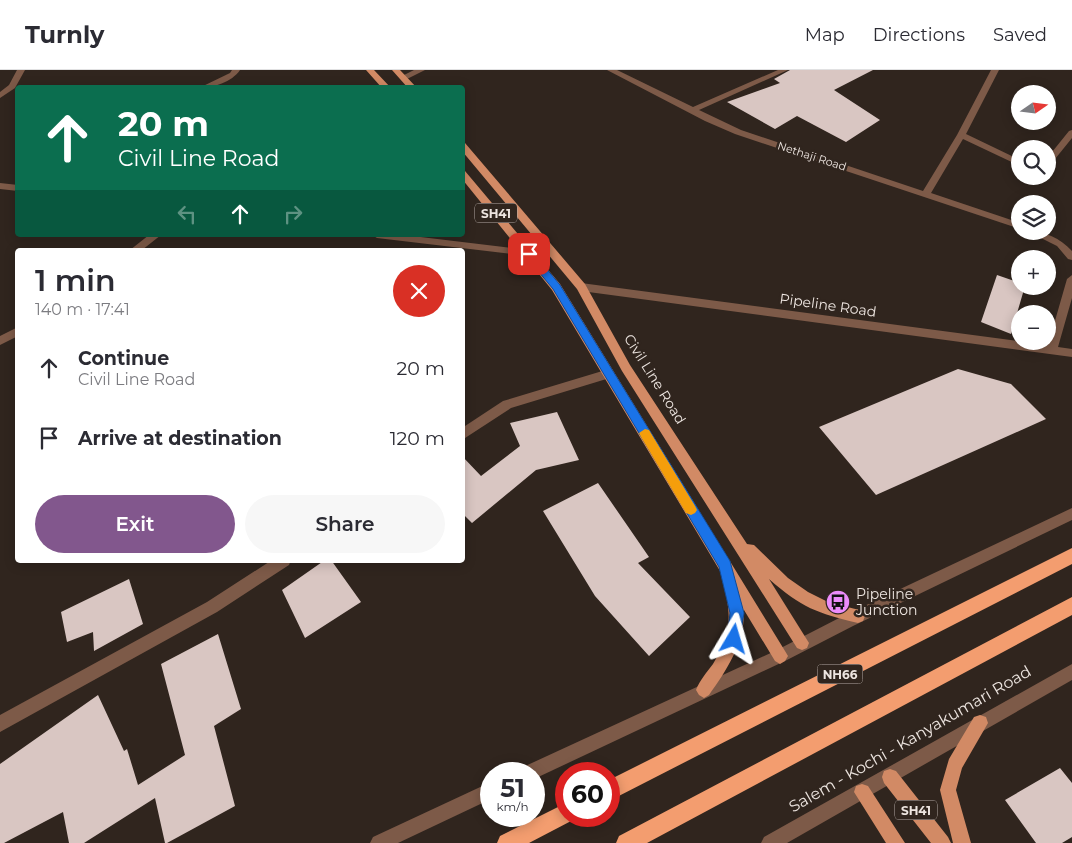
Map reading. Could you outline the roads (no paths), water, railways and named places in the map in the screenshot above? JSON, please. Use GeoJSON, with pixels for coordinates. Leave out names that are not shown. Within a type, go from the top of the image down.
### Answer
{"type":"FeatureCollection","features":[{"type":"Feature","properties":{"kind":"highway","name":"NH66"},"geometry":{"type":"LineString","coordinates":[[620,786],[1072,556]]}},
{"type":"Feature","properties":{"kind":"highway"},"geometry":{"type":"LineString","coordinates":[[626,843],[1072,606]]}},
{"type":"Feature","properties":{"kind":"highway"},"geometry":{"type":"LineString","coordinates":[[508,843],[555,819]]}},
{"type":"Feature","properties":{"kind":"main road"},"geometry":{"type":"LineString","coordinates":[[370,70],[384,85]]}},
{"type":"Feature","properties":{"kind":"main road"},"geometry":{"type":"LineString","coordinates":[[396,70],[411,85]]}},
{"type":"Feature","properties":{"kind":"main road","name":"Civil Line Road"},"geometry":{"type":"LineString","coordinates":[[465,150],[581,287],[626,368],[802,643]]}},
{"type":"Feature","properties":{"kind":"main road","name":"SH41"},"geometry":{"type":"LineString","coordinates":[[465,177],[556,287],[780,656]]}},
{"type":"Feature","properties":{"kind":"main road"},"geometry":{"type":"LineString","coordinates":[[733,534],[764,565],[806,599],[825,608],[858,616]]}},
{"type":"Feature","properties":{"kind":"main road"},"geometry":{"type":"LineString","coordinates":[[704,690],[719,668],[734,639],[737,613],[725,565]]}},
{"type":"Feature","properties":{"kind":"main road"},"geometry":{"type":"LineString","coordinates":[[962,843],[948,790],[956,765],[980,724]]}},
{"type":"Feature","properties":{"kind":"main road","name":"SH41"},"geometry":{"type":"LineString","coordinates":[[890,776],[942,843]]}},
{"type":"Feature","properties":{"kind":"main road","name":"SH41"},"geometry":{"type":"LineString","coordinates":[[862,792],[896,843]]}},
{"type":"Feature","properties":{"kind":"street"},"geometry":{"type":"LineString","coordinates":[[0,96],[12,86],[21,70]]}},
{"type":"Feature","properties":{"kind":"street"},"geometry":{"type":"LineString","coordinates":[[210,85],[233,75],[236,70]]}},
{"type":"Feature","properties":{"kind":"street"},"geometry":{"type":"LineString","coordinates":[[404,76],[421,70]]}},
{"type":"Feature","properties":{"kind":"street","name":"Nethaji Road"},"geometry":{"type":"LineString","coordinates":[[611,70],[738,132],[1011,223]]}},
{"type":"Feature","properties":{"kind":"street"},"geometry":{"type":"LineString","coordinates":[[693,110],[784,70]]}},
{"type":"Feature","properties":{"kind":"street"},"geometry":{"type":"LineString","coordinates":[[926,194],[961,136],[995,70]]}},
{"type":"Feature","properties":{"kind":"street"},"geometry":{"type":"LineString","coordinates":[[1056,152],[1072,133]]}},
{"type":"Feature","properties":{"kind":"street"},"geometry":{"type":"LineString","coordinates":[[961,136],[1011,159]]}},
{"type":"Feature","properties":{"kind":"street"},"geometry":{"type":"LineString","coordinates":[[0,186],[15,188]]}},
{"type":"Feature","properties":{"kind":"street"},"geometry":{"type":"LineString","coordinates":[[138,248],[153,237]]}},
{"type":"Feature","properties":{"kind":"street"},"geometry":{"type":"LineString","coordinates":[[392,237],[529,254]]}},
{"type":"Feature","properties":{"kind":"street"},"geometry":{"type":"LineString","coordinates":[[1051,240],[1060,244],[1072,257]]}},
{"type":"Feature","properties":{"kind":"street"},"geometry":{"type":"LineString","coordinates":[[1056,336],[1072,279]]}},
{"type":"Feature","properties":{"kind":"street","name":"Pipeline Road"},"geometry":{"type":"LineString","coordinates":[[581,287],[1011,345]]}},
{"type":"Feature","properties":{"kind":"street"},"geometry":{"type":"LineString","coordinates":[[0,340],[15,332]]}},
{"type":"Feature","properties":{"kind":"street","name":"Pipeline Road"},"geometry":{"type":"LineString","coordinates":[[1052,350],[1072,353]]}},
{"type":"Feature","properties":{"kind":"street"},"geometry":{"type":"LineString","coordinates":[[465,433],[507,404],[608,374]]}},
{"type":"Feature","properties":{"kind":"street"},"geometry":{"type":"LineString","coordinates":[[545,765],[780,656],[802,643],[1072,514]]}},
{"type":"Feature","properties":{"kind":"street"},"geometry":{"type":"LineString","coordinates":[[0,724],[212,607],[279,563]]}},
{"type":"Feature","properties":{"kind":"street","name":"Salem - Kochi - Kanyakumari Road"},"geometry":{"type":"LineString","coordinates":[[770,843],[1072,672]]}},
{"type":"Feature","properties":{"kind":"street"},"geometry":{"type":"LineString","coordinates":[[379,843],[480,795]]}},
{"type":"Feature","properties":{"kind":"place","name":"Pipeline Junction"},"geometry":{"type":"Point","coordinates":[838,602]}}]}
